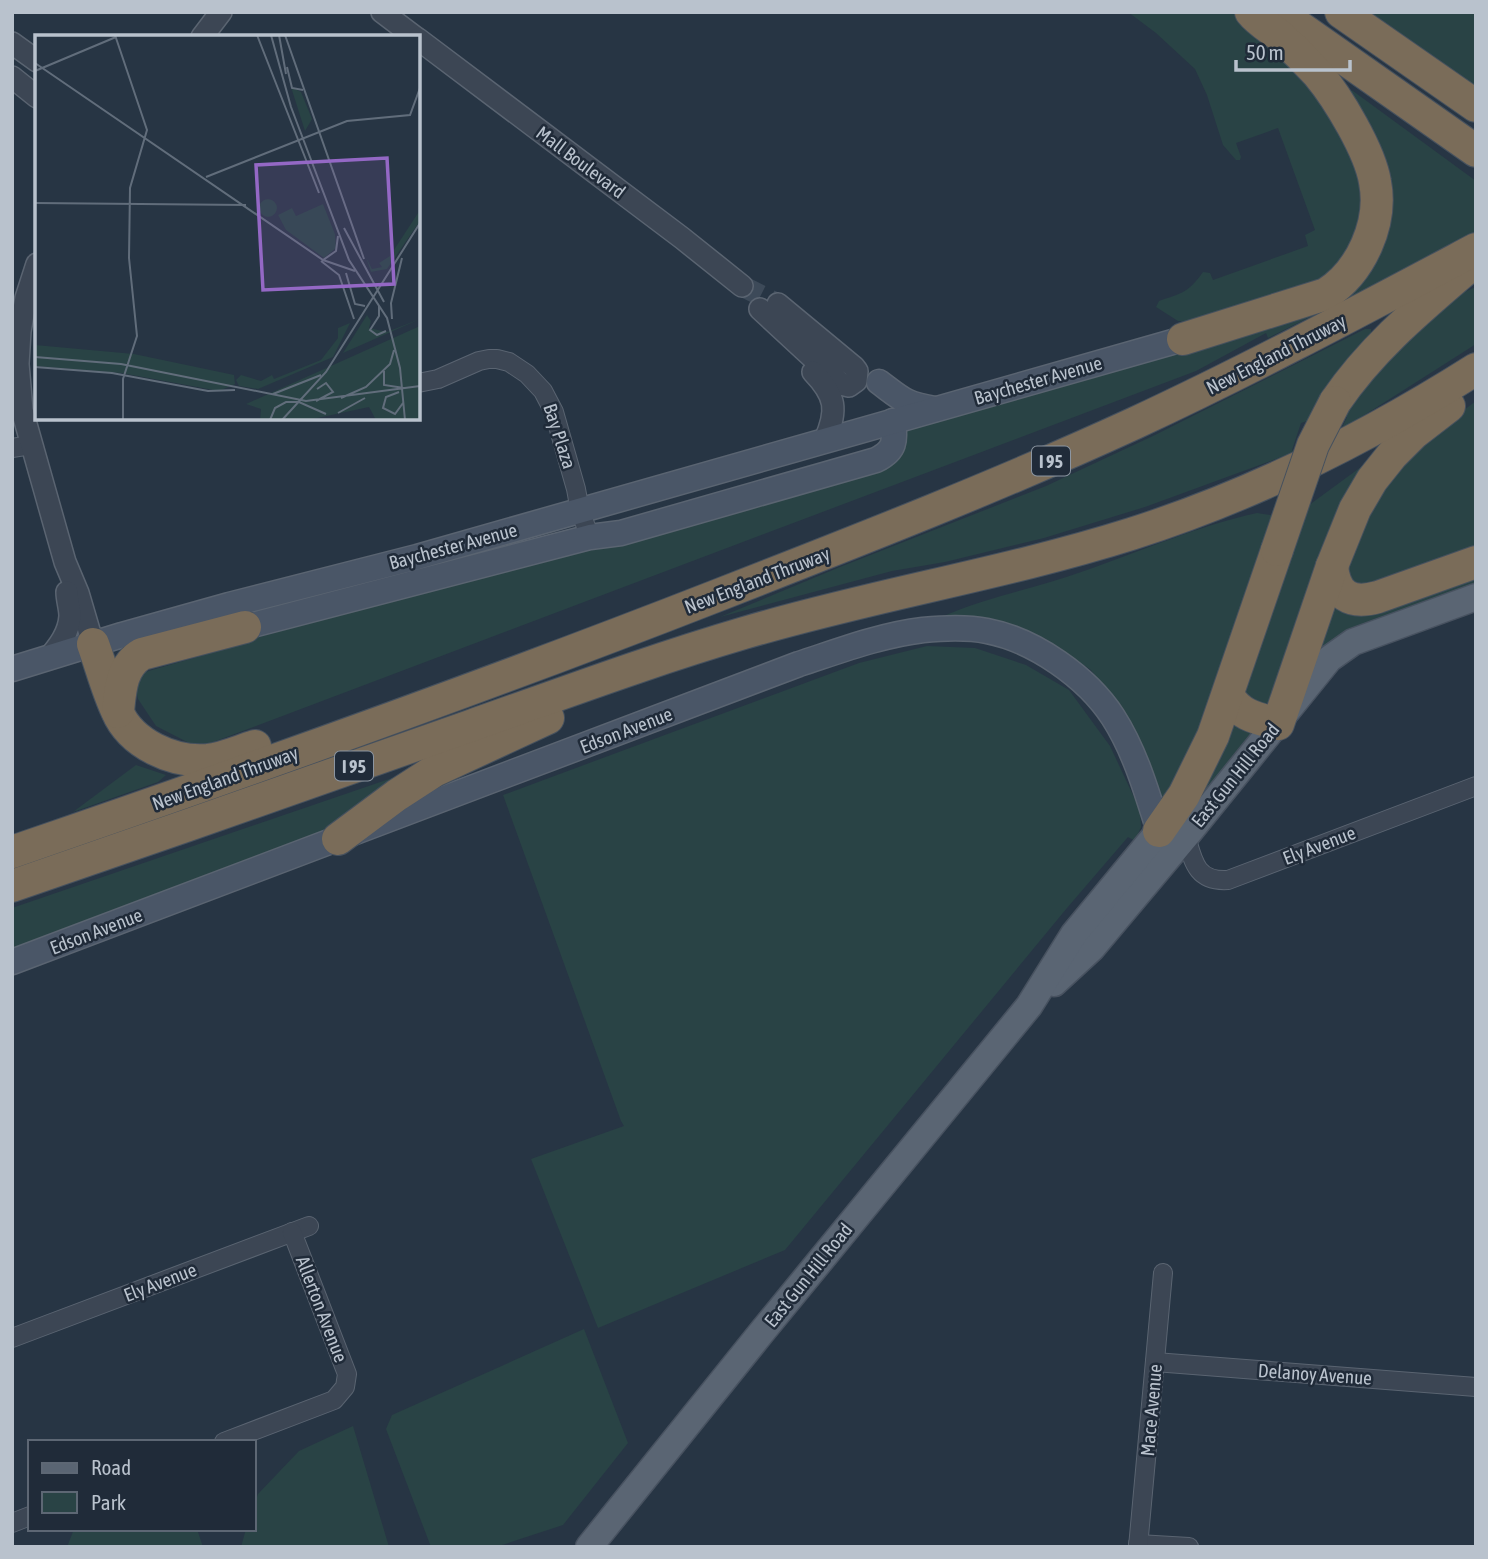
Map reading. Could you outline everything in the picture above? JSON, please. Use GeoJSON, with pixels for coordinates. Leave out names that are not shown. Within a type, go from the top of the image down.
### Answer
{"type":"FeatureCollection","features":[{"type":"Feature","properties":{"kind":"highway"},"geometry":{"type":"LineString","coordinates":[[1183,339],[1326,294],[1341,284],[1358,262],[1373,223],[1375,179],[1367,156],[1341,106],[1303,59],[1251,12]]}},
{"type":"Feature","properties":{"kind":"highway"},"geometry":{"type":"LineString","coordinates":[[1278,12],[1476,151]]}},
{"type":"Feature","properties":{"kind":"highway"},"geometry":{"type":"LineString","coordinates":[[1341,12],[1476,106]]}},
{"type":"Feature","properties":{"kind":"highway","name":"New England Thruway"},"geometry":{"type":"LineString","coordinates":[[12,852],[373,725],[662,617],[1029,471],[1231,377],[1476,249]]}},
{"type":"Feature","properties":{"kind":"highway"},"geometry":{"type":"LineString","coordinates":[[1172,833],[1169,818],[1192,782],[1213,736],[1313,445],[1335,402],[1357,372],[1387,339],[1476,261]]}},
{"type":"Feature","properties":{"kind":"highway","name":"New England Thruway"},"geometry":{"type":"LineString","coordinates":[[12,886],[697,647],[807,615],[1075,551],[1183,516],[1289,474],[1337,450],[1476,369]]}},
{"type":"Feature","properties":{"kind":"highway"},"geometry":{"type":"LineString","coordinates":[[1228,696],[1244,714],[1278,724],[1332,566],[1367,487],[1414,433],[1476,382]]}},
{"type":"Feature","properties":{"kind":"highway"},"geometry":{"type":"LineString","coordinates":[[1332,566],[1333,577],[1339,590],[1351,598],[1364,600],[1476,562]]}},
{"type":"Feature","properties":{"kind":"highway"},"geometry":{"type":"LineString","coordinates":[[117,714],[124,675],[136,657],[186,641],[245,627]]}},
{"type":"Feature","properties":{"kind":"highway"},"geometry":{"type":"LineString","coordinates":[[93,644],[117,714],[141,741],[175,757],[195,760],[218,758],[261,744],[373,725]]}},
{"type":"Feature","properties":{"kind":"highway"},"geometry":{"type":"LineString","coordinates":[[338,839],[397,794],[434,771],[533,724],[644,681],[697,647]]}},
{"type":"Feature","properties":{"kind":"main road","name":"Baychester Avenue"},"geometry":{"type":"LineString","coordinates":[[12,669],[1183,339]]}},
{"type":"Feature","properties":{"kind":"main road"},"geometry":{"type":"LineString","coordinates":[[879,382],[909,404],[936,409]]}},
{"type":"Feature","properties":{"kind":"main road","name":"Baychester Avenue"},"geometry":{"type":"LineString","coordinates":[[245,627],[590,537],[621,533],[876,460],[891,450],[894,442],[893,421]]}},
{"type":"Feature","properties":{"kind":"main road","name":"East Gun Hill Road"},"geometry":{"type":"LineString","coordinates":[[589,1547],[1029,1006],[1074,934],[1278,724],[1322,667],[1345,646],[1476,597]]}},
{"type":"Feature","properties":{"kind":"main road","name":"Edson Avenue"},"geometry":{"type":"LineString","coordinates":[[12,962],[799,664],[906,633],[949,629],[985,631],[1007,637],[1069,670],[1088,686],[1113,717],[1172,833]]}},
{"type":"Feature","properties":{"kind":"street"},"geometry":{"type":"LineString","coordinates":[[204,35],[221,12]]}},
{"type":"Feature","properties":{"kind":"street","name":"Mall Boulevard"},"geometry":{"type":"LineString","coordinates":[[382,12],[413,35]]}},
{"type":"Feature","properties":{"kind":"street","name":"Mall Boulevard"},"geometry":{"type":"LineString","coordinates":[[420,40],[742,285]]}},
{"type":"Feature","properties":{"kind":"street"},"geometry":{"type":"LineString","coordinates":[[12,43],[35,60]]}},
{"type":"Feature","properties":{"kind":"street"},"geometry":{"type":"LineString","coordinates":[[12,77],[35,95]]}},
{"type":"Feature","properties":{"kind":"street"},"geometry":{"type":"LineString","coordinates":[[35,269],[22,314],[19,357],[22,447],[78,593],[93,644]]}},
{"type":"Feature","properties":{"kind":"street"},"geometry":{"type":"LineString","coordinates":[[825,440],[834,415],[829,391],[779,333],[769,306],[834,343],[865,367],[879,382],[893,421]]}},
{"type":"Feature","properties":{"kind":"street","name":"Bay Plaza"},"geometry":{"type":"LineString","coordinates":[[420,383],[438,379],[489,359],[509,362],[522,370],[543,391],[554,412],[580,511],[590,537]]}},
{"type":"Feature","properties":{"kind":"street"},"geometry":{"type":"LineString","coordinates":[[48,659],[62,641],[68,626],[65,562]]}},
{"type":"Feature","properties":{"kind":"street","name":"Ely Avenue"},"geometry":{"type":"LineString","coordinates":[[1172,833],[1201,873],[1210,878],[1228,880],[1476,786]]}},
{"type":"Feature","properties":{"kind":"street","name":"Ely Avenue"},"geometry":{"type":"LineString","coordinates":[[12,1338],[300,1229]]}},
{"type":"Feature","properties":{"kind":"street","name":"Allerton Avenue"},"geometry":{"type":"LineString","coordinates":[[229,1440],[334,1400],[345,1387],[347,1374],[300,1229]]}},
{"type":"Feature","properties":{"kind":"street","name":"Mace Avenue"},"geometry":{"type":"LineString","coordinates":[[1138,1545],[1163,1273]]}},
{"type":"Feature","properties":{"kind":"street","name":"Delanoy Avenue"},"geometry":{"type":"LineString","coordinates":[[1155,1362],[1476,1387]]}},
{"type":"Feature","properties":{"kind":"street"},"geometry":{"type":"LineString","coordinates":[[1138,1545],[1189,1547]]}},
{"type":"Feature","properties":{"kind":"green space"},"geometry":{"type":"Polygon","coordinates":[[[1128,12],[1235,12],[1272,39],[1313,78],[1370,197],[1340,269],[1325,281],[1189,322],[1178,321],[1156,307],[1159,301],[1189,288],[1203,272],[1210,273],[1213,280],[1308,246],[1305,235],[1315,230],[1278,128],[1236,143],[1241,157],[1236,160],[1223,145],[1207,95],[1195,69],[1156,33],[1128,12]]]}},
{"type":"Feature","properties":{"kind":"green space"},"geometry":{"type":"Polygon","coordinates":[[[1370,12],[1476,12],[1476,86],[1467,80],[1370,12]]]}},
{"type":"Feature","properties":{"kind":"green space"},"geometry":{"type":"Polygon","coordinates":[[[1337,84],[1353,91],[1476,181],[1476,234],[1268,338],[1266,333],[1196,371],[208,744],[189,743],[156,726],[138,699],[135,687],[138,674],[232,647],[234,642],[880,464],[904,429],[1319,307],[1378,254],[1337,84]]]}},
{"type":"Feature","properties":{"kind":"green space"},"geometry":{"type":"Polygon","coordinates":[[[1476,287],[1476,344],[1341,430],[1347,417],[1341,416],[1353,396],[1450,298],[1476,287]]]}},
{"type":"Feature","properties":{"kind":"green space"},"geometry":{"type":"Polygon","coordinates":[[[1365,329],[1371,329],[1371,337],[1310,420],[1301,423],[1292,450],[1295,452],[1145,507],[1044,538],[945,562],[892,571],[720,617],[1046,486],[1155,435],[1365,329]]]}},
{"type":"Feature","properties":{"kind":"green space"},"geometry":{"type":"Polygon","coordinates":[[[1476,401],[1476,549],[1359,590],[1348,586],[1348,554],[1378,487],[1412,449],[1476,401]]]}},
{"type":"Feature","properties":{"kind":"green space"},"geometry":{"type":"Polygon","coordinates":[[[1365,464],[1271,701],[1254,703],[1248,697],[1245,687],[1305,508],[1365,464]]]}},
{"type":"Feature","properties":{"kind":"green space"},"geometry":{"type":"Polygon","coordinates":[[[1257,513],[1277,516],[1213,708],[1167,796],[1159,800],[1123,714],[1091,670],[1046,639],[997,621],[941,617],[1084,571],[1191,532],[1257,513]]]}},
{"type":"Feature","properties":{"kind":"green space"},"geometry":{"type":"Polygon","coordinates":[[[1476,573],[1476,586],[1315,655],[1332,604],[1476,573]]]}},
{"type":"Feature","properties":{"kind":"green space"},"geometry":{"type":"Polygon","coordinates":[[[927,646],[975,648],[1026,665],[1069,690],[1110,746],[1140,810],[1141,827],[1135,841],[1128,837],[1067,908],[785,1250],[598,1328],[531,1159],[624,1126],[503,795],[859,663],[927,646]]]}},
{"type":"Feature","properties":{"kind":"green space"},"geometry":{"type":"Polygon","coordinates":[[[1234,722],[1258,730],[1195,809],[1234,722]]]}},
{"type":"Feature","properties":{"kind":"green space"},"geometry":{"type":"Polygon","coordinates":[[[136,765],[166,775],[158,782],[73,812],[136,765]]]}},
{"type":"Feature","properties":{"kind":"green space"},"geometry":{"type":"Polygon","coordinates":[[[395,777],[399,784],[331,829],[12,950],[12,908],[395,777]]]}},
{"type":"Feature","properties":{"kind":"green space"},"geometry":{"type":"Polygon","coordinates":[[[584,1329],[628,1443],[563,1525],[496,1547],[431,1547],[386,1429],[392,1415],[584,1329]]]}},
{"type":"Feature","properties":{"kind":"green space"},"geometry":{"type":"Polygon","coordinates":[[[353,1426],[389,1547],[241,1547],[245,1531],[256,1531],[258,1494],[299,1451],[353,1426]]]}},
{"type":"Feature","properties":{"kind":"green space"},"geometry":{"type":"Polygon","coordinates":[[[73,1531],[198,1531],[203,1547],[67,1547],[73,1531]]]}},
{"type":"Feature","properties":{"kind":"tunnel"},"geometry":{"type":"LineString","coordinates":[[742,286],[778,304]]}}]}
